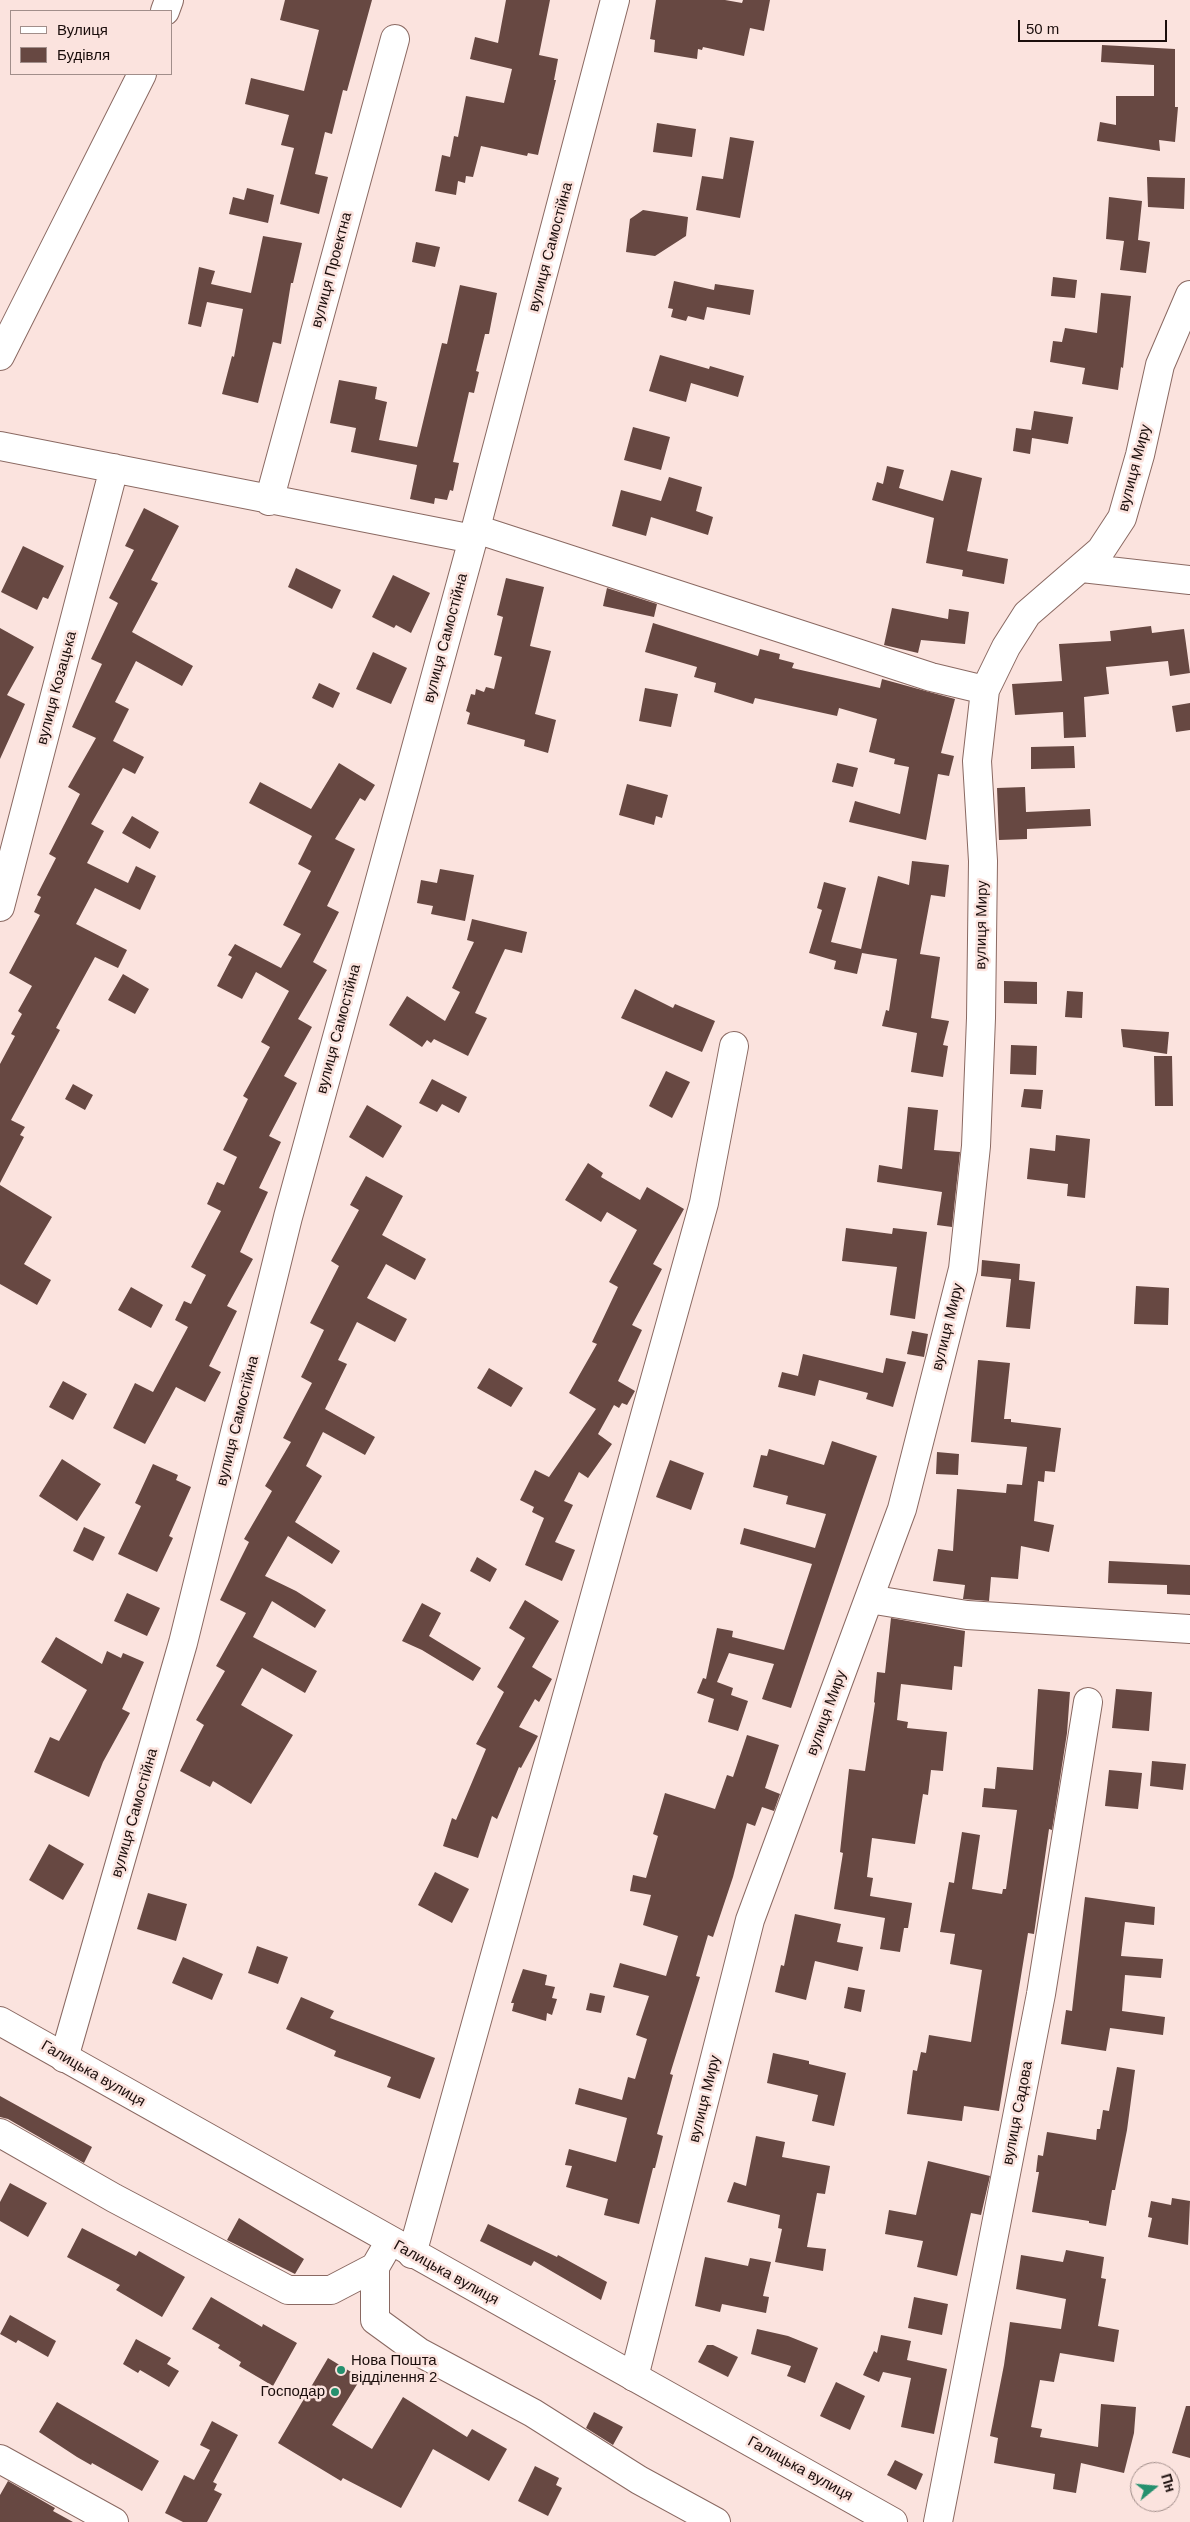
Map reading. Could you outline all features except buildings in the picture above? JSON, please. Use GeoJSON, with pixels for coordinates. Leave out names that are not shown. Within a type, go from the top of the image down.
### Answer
{"type":"FeatureCollection","features":[{"type":"Feature","properties":{"kind":"street","name":"вулиця Самостійна"},"geometry":{"type":"LineString","coordinates":[[64,2058],[183,1643],[288,1216],[474,534],[615,0]]}},
{"type":"Feature","properties":{"kind":"street","name":"вулиця Проектна"},"geometry":{"type":"LineString","coordinates":[[269,500],[395,39]]}},
{"type":"Feature","properties":{"kind":"street"},"geometry":{"type":"LineString","coordinates":[[0,356],[141,75]]}},
{"type":"Feature","properties":{"kind":"street","name":"вулиця Миру"},"geometry":{"type":"LineString","coordinates":[[634,2377],[750,1920],[902,1509],[963,1269],[976,1146],[983,861],[977,761],[986,690],[1006,647],[1027,614],[1101,550],[1122,518],[1140,455],[1160,365],[1190,295]]}},
{"type":"Feature","properties":{"kind":"street"},"geometry":{"type":"LineString","coordinates":[[0,446],[269,500],[474,534],[930,677],[986,690]]}},
{"type":"Feature","properties":{"kind":"street","name":"вулиця Козацька"},"geometry":{"type":"LineString","coordinates":[[0,908],[114,468]]}},
{"type":"Feature","properties":{"kind":"street"},"geometry":{"type":"LineString","coordinates":[[1082,568],[1190,580]]}},
{"type":"Feature","properties":{"kind":"street"},"geometry":{"type":"LineString","coordinates":[[0,2133],[114,2198],[288,2290],[331,2290],[375,2267],[401,2248],[704,1203],[734,1046]]}},
{"type":"Feature","properties":{"kind":"street"},"geometry":{"type":"LineString","coordinates":[[869,1599],[967,1615],[1190,1629]]}},
{"type":"Feature","properties":{"kind":"street","name":"вулиця Садова"},"geometry":{"type":"LineString","coordinates":[[938,2522],[1041,1994],[1088,1702]]}},
{"type":"Feature","properties":{"kind":"street","name":"Галицька вулиця"},"geometry":{"type":"LineString","coordinates":[[1,2023],[893,2522]]}},
{"type":"Feature","properties":{"kind":"street"},"geometry":{"type":"LineString","coordinates":[[375,2267],[375,2320],[418,2352],[533,2413],[639,2480],[716,2522]]}},
{"type":"Feature","properties":{"kind":"street"},"geometry":{"type":"LineString","coordinates":[[0,2459],[114,2522]]}},
{"type":"Feature","properties":{"kind":"place","name":"Нова Пошта відділення 2"},"geometry":{"type":"Point","coordinates":[341,2370]}},
{"type":"Feature","properties":{"kind":"place","name":"Господар"},"geometry":{"type":"Point","coordinates":[335,2392]}}]}
